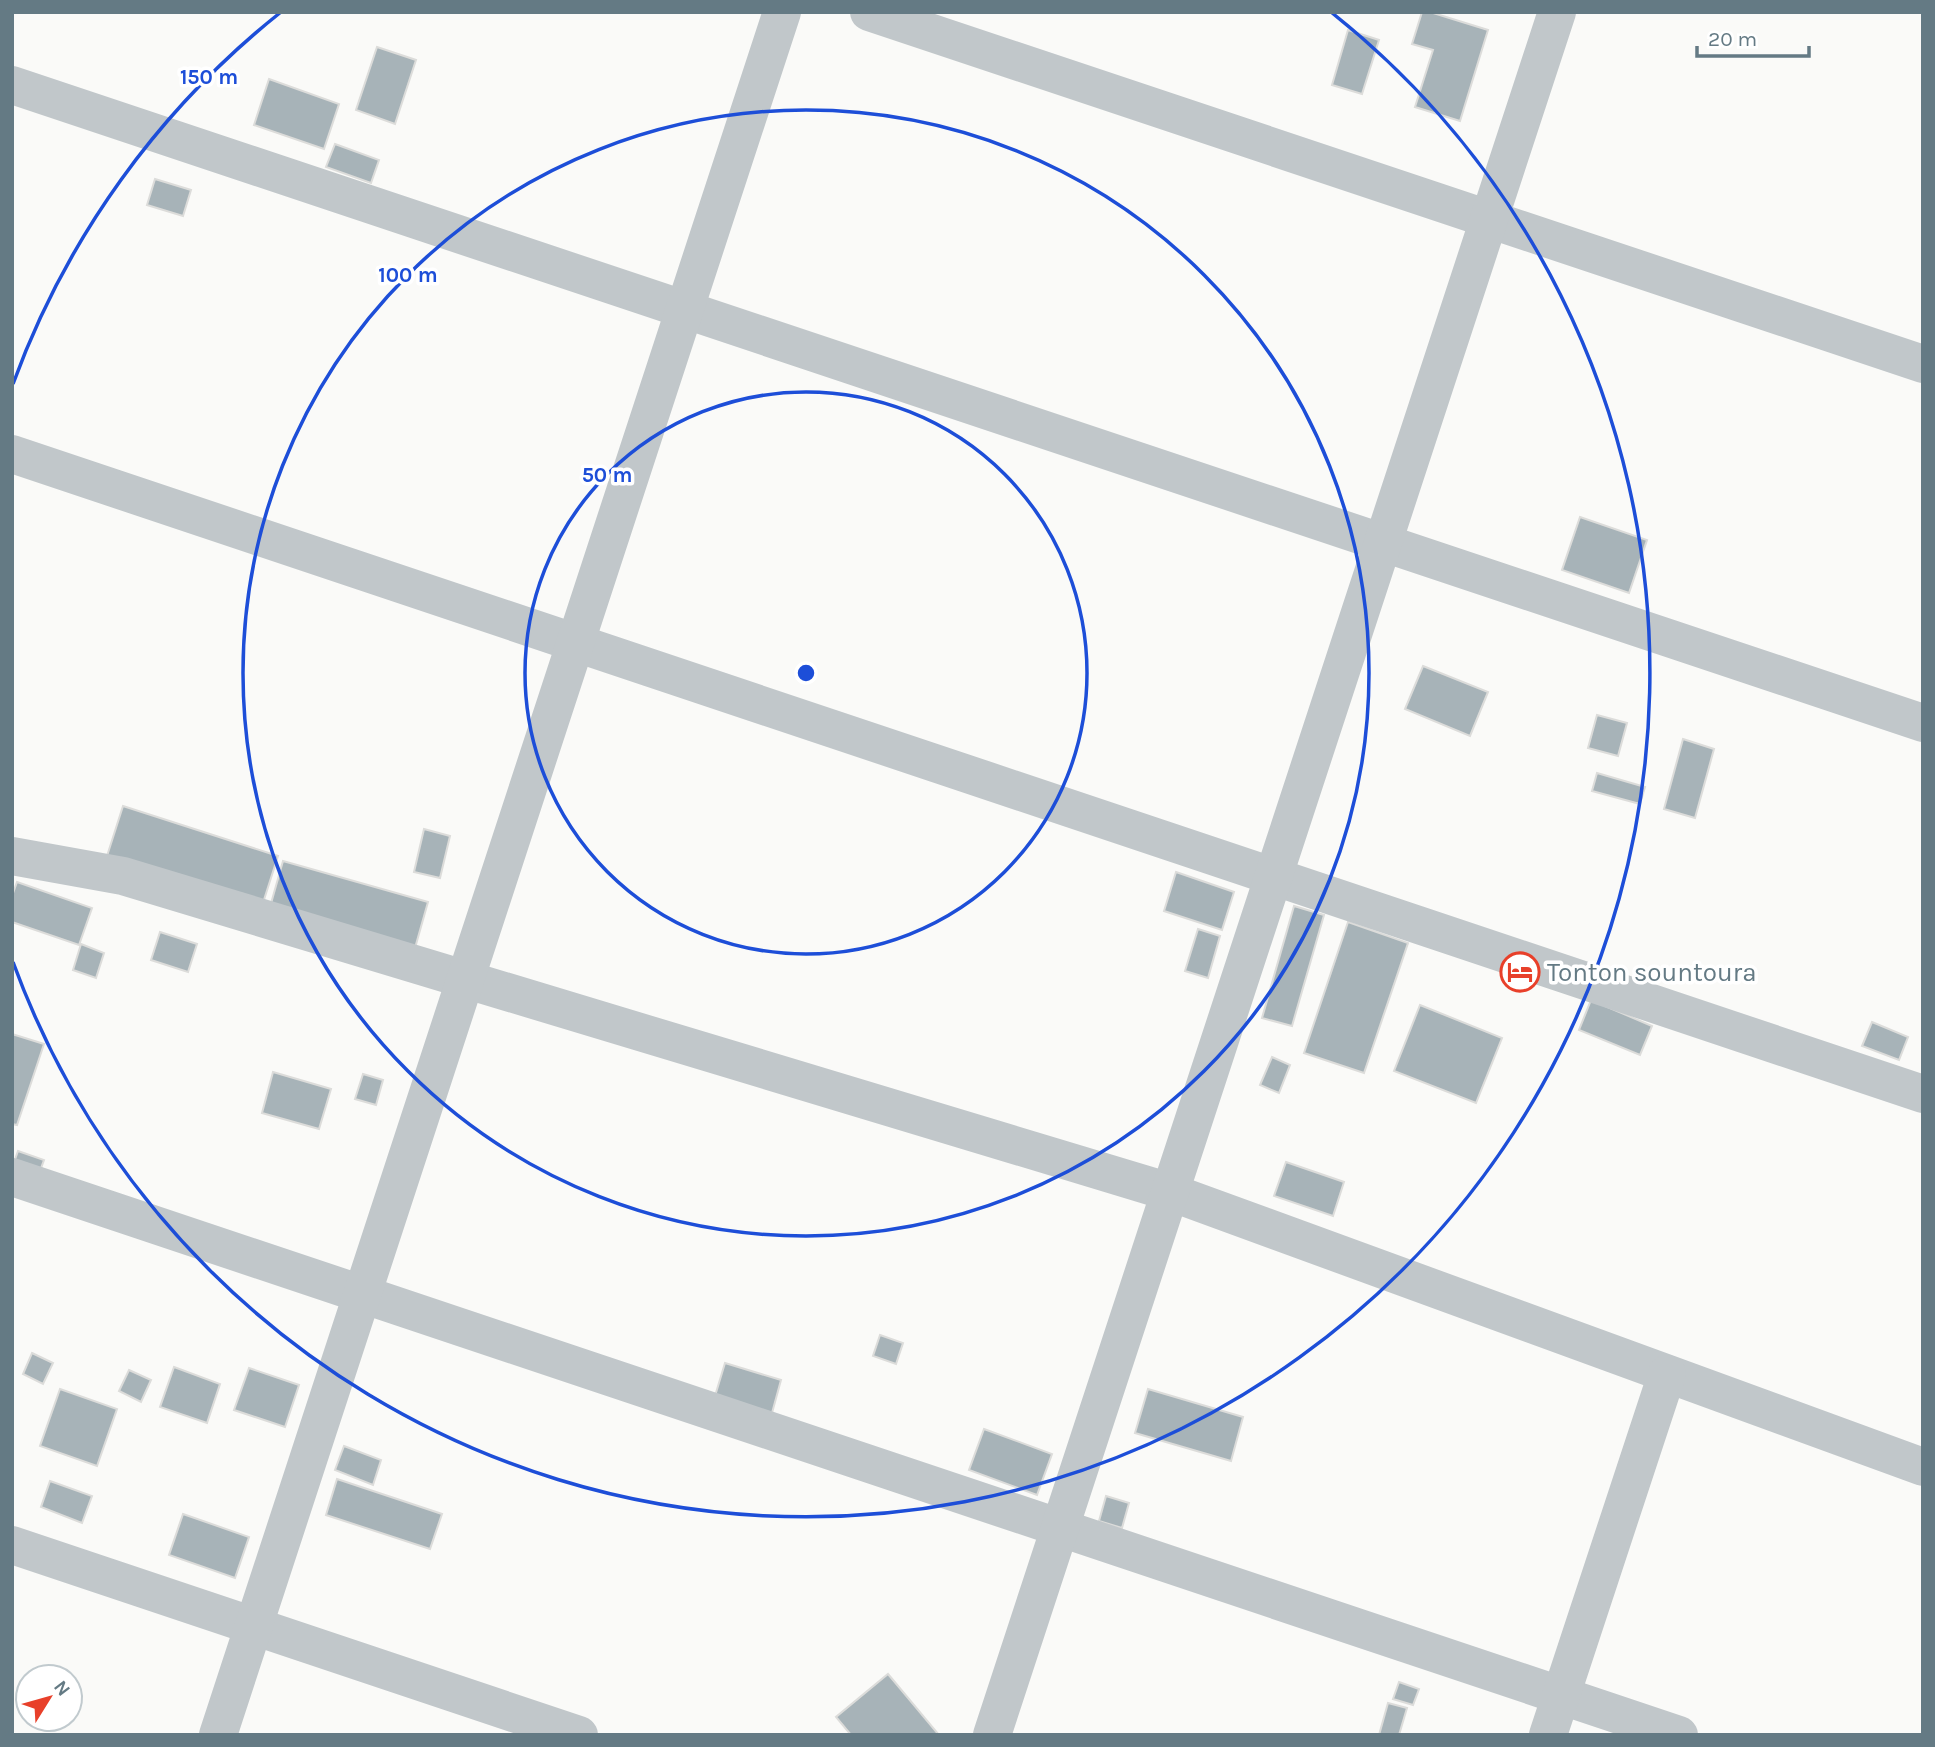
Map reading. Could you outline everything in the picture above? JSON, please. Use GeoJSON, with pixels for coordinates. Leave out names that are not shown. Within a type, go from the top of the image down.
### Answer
{"type":"FeatureCollection","features":[{"type":"Feature","properties":{"kind":"street"},"geometry":{"type":"LineString","coordinates":[[218,1735],[782,12]]}},
{"type":"Feature","properties":{"kind":"street"},"geometry":{"type":"LineString","coordinates":[[869,12],[1923,364]]}},
{"type":"Feature","properties":{"kind":"street"},"geometry":{"type":"LineString","coordinates":[[992,1735],[1557,12]]}},
{"type":"Feature","properties":{"kind":"street"},"geometry":{"type":"LineString","coordinates":[[12,85],[1923,723]]}},
{"type":"Feature","properties":{"kind":"street"},"geometry":{"type":"LineString","coordinates":[[12,454],[1923,1094]]}},
{"type":"Feature","properties":{"kind":"street"},"geometry":{"type":"LineString","coordinates":[[12,856],[123,876],[1170,1192],[1923,1467]]}},
{"type":"Feature","properties":{"kind":"street"},"geometry":{"type":"LineString","coordinates":[[12,1177],[1679,1735]]}},
{"type":"Feature","properties":{"kind":"street"},"geometry":{"type":"LineString","coordinates":[[1548,1735],[1667,1374]]}},
{"type":"Feature","properties":{"kind":"street"},"geometry":{"type":"LineString","coordinates":[[12,1545],[579,1735]]}},
{"type":"Feature","properties":{"kind":"building"},"geometry":{"type":"Polygon","coordinates":[[[1422,12],[1430,12],[1488,30],[1460,121],[1415,107],[1433,50],[1412,44],[1422,12]]]}},
{"type":"Feature","properties":{"kind":"building"},"geometry":{"type":"Polygon","coordinates":[[[1348,30],[1379,40],[1362,94],[1332,85],[1348,30]]]}},
{"type":"Feature","properties":{"kind":"building"},"geometry":{"type":"Polygon","coordinates":[[[377,47],[416,60],[395,124],[356,110],[377,47]]]}},
{"type":"Feature","properties":{"kind":"building"},"geometry":{"type":"Polygon","coordinates":[[[269,79],[339,104],[324,149],[254,125],[269,79]]]}},
{"type":"Feature","properties":{"kind":"building"},"geometry":{"type":"Polygon","coordinates":[[[335,144],[379,160],[371,183],[326,167],[335,144]]]}},
{"type":"Feature","properties":{"kind":"building"},"geometry":{"type":"Polygon","coordinates":[[[155,179],[191,190],[183,216],[147,205],[155,179]]]}},
{"type":"Feature","properties":{"kind":"building"},"geometry":{"type":"Polygon","coordinates":[[[1580,517],[1647,540],[1629,593],[1562,570],[1580,517]]]}},
{"type":"Feature","properties":{"kind":"building"},"geometry":{"type":"Polygon","coordinates":[[[1423,666],[1488,692],[1470,736],[1405,709],[1423,666]]]}},
{"type":"Feature","properties":{"kind":"building"},"geometry":{"type":"Polygon","coordinates":[[[1597,715],[1627,723],[1618,756],[1588,748],[1597,715]]]}},
{"type":"Feature","properties":{"kind":"building"},"geometry":{"type":"Polygon","coordinates":[[[1683,739],[1714,749],[1695,818],[1664,809],[1683,739]]]}},
{"type":"Feature","properties":{"kind":"building"},"geometry":{"type":"Polygon","coordinates":[[[1597,773],[1645,787],[1640,804],[1592,791],[1597,773]]]}},
{"type":"Feature","properties":{"kind":"building"},"geometry":{"type":"Polygon","coordinates":[[[123,806],[278,856],[262,906],[107,856],[123,806]]]}},
{"type":"Feature","properties":{"kind":"building"},"geometry":{"type":"Polygon","coordinates":[[[424,829],[450,836],[440,878],[414,872],[424,829]]]}},
{"type":"Feature","properties":{"kind":"building"},"geometry":{"type":"Polygon","coordinates":[[[283,861],[428,902],[415,948],[270,907],[283,861]]]}},
{"type":"Feature","properties":{"kind":"building"},"geometry":{"type":"Polygon","coordinates":[[[1176,872],[1234,892],[1222,930],[1164,911],[1176,872]]]}},
{"type":"Feature","properties":{"kind":"building"},"geometry":{"type":"Polygon","coordinates":[[[17,882],[92,908],[79,945],[12,922],[12,896],[17,882]]]}},
{"type":"Feature","properties":{"kind":"building"},"geometry":{"type":"Polygon","coordinates":[[[1294,906],[1324,915],[1292,1026],[1262,1018],[1294,906]]]}},
{"type":"Feature","properties":{"kind":"building"},"geometry":{"type":"Polygon","coordinates":[[[1348,922],[1408,943],[1364,1073],[1304,1053],[1348,922]]]}},
{"type":"Feature","properties":{"kind":"building"},"geometry":{"type":"Polygon","coordinates":[[[1198,929],[1220,936],[1208,978],[1185,971],[1198,929]]]}},
{"type":"Feature","properties":{"kind":"building"},"geometry":{"type":"Polygon","coordinates":[[[160,932],[197,944],[188,972],[151,960],[160,932]]]}},
{"type":"Feature","properties":{"kind":"building"},"geometry":{"type":"Polygon","coordinates":[[[81,944],[104,953],[96,978],[73,970],[81,944]]]}},
{"type":"Feature","properties":{"kind":"building"},"geometry":{"type":"Polygon","coordinates":[[[1591,1000],[1652,1026],[1640,1055],[1579,1030],[1591,1000]]]}},
{"type":"Feature","properties":{"kind":"building"},"geometry":{"type":"Polygon","coordinates":[[[1420,1005],[1502,1038],[1476,1103],[1394,1071],[1420,1005]]]}},
{"type":"Feature","properties":{"kind":"building"},"geometry":{"type":"Polygon","coordinates":[[[1872,1022],[1908,1037],[1899,1060],[1862,1046],[1872,1022]]]}},
{"type":"Feature","properties":{"kind":"building"},"geometry":{"type":"Polygon","coordinates":[[[12,1034],[44,1044],[17,1125],[12,1124],[12,1034]]]}},
{"type":"Feature","properties":{"kind":"building"},"geometry":{"type":"Polygon","coordinates":[[[1272,1057],[1290,1065],[1279,1093],[1260,1085],[1272,1057]]]}},
{"type":"Feature","properties":{"kind":"building"},"geometry":{"type":"Polygon","coordinates":[[[273,1072],[331,1089],[319,1129],[262,1113],[273,1072]]]}},
{"type":"Feature","properties":{"kind":"building"},"geometry":{"type":"Polygon","coordinates":[[[363,1074],[383,1080],[376,1105],[355,1099],[363,1074]]]}},
{"type":"Feature","properties":{"kind":"building"},"geometry":{"type":"Polygon","coordinates":[[[18,1151],[44,1160],[37,1179],[12,1168],[18,1151]]]}},
{"type":"Feature","properties":{"kind":"building"},"geometry":{"type":"Polygon","coordinates":[[[1286,1162],[1344,1182],[1333,1216],[1274,1196],[1286,1162]]]}},
{"type":"Feature","properties":{"kind":"building"},"geometry":{"type":"Polygon","coordinates":[[[880,1335],[903,1343],[896,1364],[873,1356],[880,1335]]]}},
{"type":"Feature","properties":{"kind":"building"},"geometry":{"type":"Polygon","coordinates":[[[32,1353],[53,1363],[43,1384],[23,1374],[32,1353]]]}},
{"type":"Feature","properties":{"kind":"building"},"geometry":{"type":"Polygon","coordinates":[[[725,1363],[781,1380],[772,1413],[715,1396],[725,1363]]]}},
{"type":"Feature","properties":{"kind":"building"},"geometry":{"type":"Polygon","coordinates":[[[174,1367],[220,1384],[207,1423],[160,1407],[174,1367]]]}},
{"type":"Feature","properties":{"kind":"building"},"geometry":{"type":"Polygon","coordinates":[[[249,1368],[299,1385],[285,1427],[234,1410],[249,1368]]]}},
{"type":"Feature","properties":{"kind":"building"},"geometry":{"type":"Polygon","coordinates":[[[129,1370],[151,1380],[141,1402],[119,1391],[129,1370]]]}},
{"type":"Feature","properties":{"kind":"building"},"geometry":{"type":"Polygon","coordinates":[[[60,1389],[117,1409],[97,1466],[40,1446],[60,1389]]]}},
{"type":"Feature","properties":{"kind":"building"},"geometry":{"type":"Polygon","coordinates":[[[1148,1389],[1243,1417],[1231,1461],[1135,1433],[1148,1389]]]}},
{"type":"Feature","properties":{"kind":"building"},"geometry":{"type":"Polygon","coordinates":[[[984,1429],[1052,1454],[1037,1495],[969,1470],[984,1429]]]}},
{"type":"Feature","properties":{"kind":"building"},"geometry":{"type":"Polygon","coordinates":[[[344,1446],[381,1460],[373,1485],[335,1470],[344,1446]]]}},
{"type":"Feature","properties":{"kind":"building"},"geometry":{"type":"Polygon","coordinates":[[[337,1479],[442,1514],[430,1549],[326,1515],[337,1479]]]}},
{"type":"Feature","properties":{"kind":"building"},"geometry":{"type":"Polygon","coordinates":[[[50,1481],[92,1496],[82,1523],[41,1507],[50,1481]]]}},
{"type":"Feature","properties":{"kind":"building"},"geometry":{"type":"Polygon","coordinates":[[[1106,1496],[1129,1503],[1122,1528],[1099,1521],[1106,1496]]]}},
{"type":"Feature","properties":{"kind":"building"},"geometry":{"type":"Polygon","coordinates":[[[183,1514],[249,1537],[235,1578],[169,1555],[183,1514]]]}},
{"type":"Feature","properties":{"kind":"building"},"geometry":{"type":"Polygon","coordinates":[[[888,1674],[939,1735],[851,1735],[836,1717],[888,1674]]]}},
{"type":"Feature","properties":{"kind":"building"},"geometry":{"type":"Polygon","coordinates":[[[1399,1682],[1419,1689],[1413,1705],[1393,1699],[1399,1682]]]}},
{"type":"Feature","properties":{"kind":"building"},"geometry":{"type":"Polygon","coordinates":[[[1388,1703],[1407,1708],[1399,1735],[1379,1735],[1388,1703]]]}},
{"type":"Feature","properties":{"kind":"place","name":"Tonton sountoura"},"geometry":{"type":"Point","coordinates":[1520,972]}}]}
